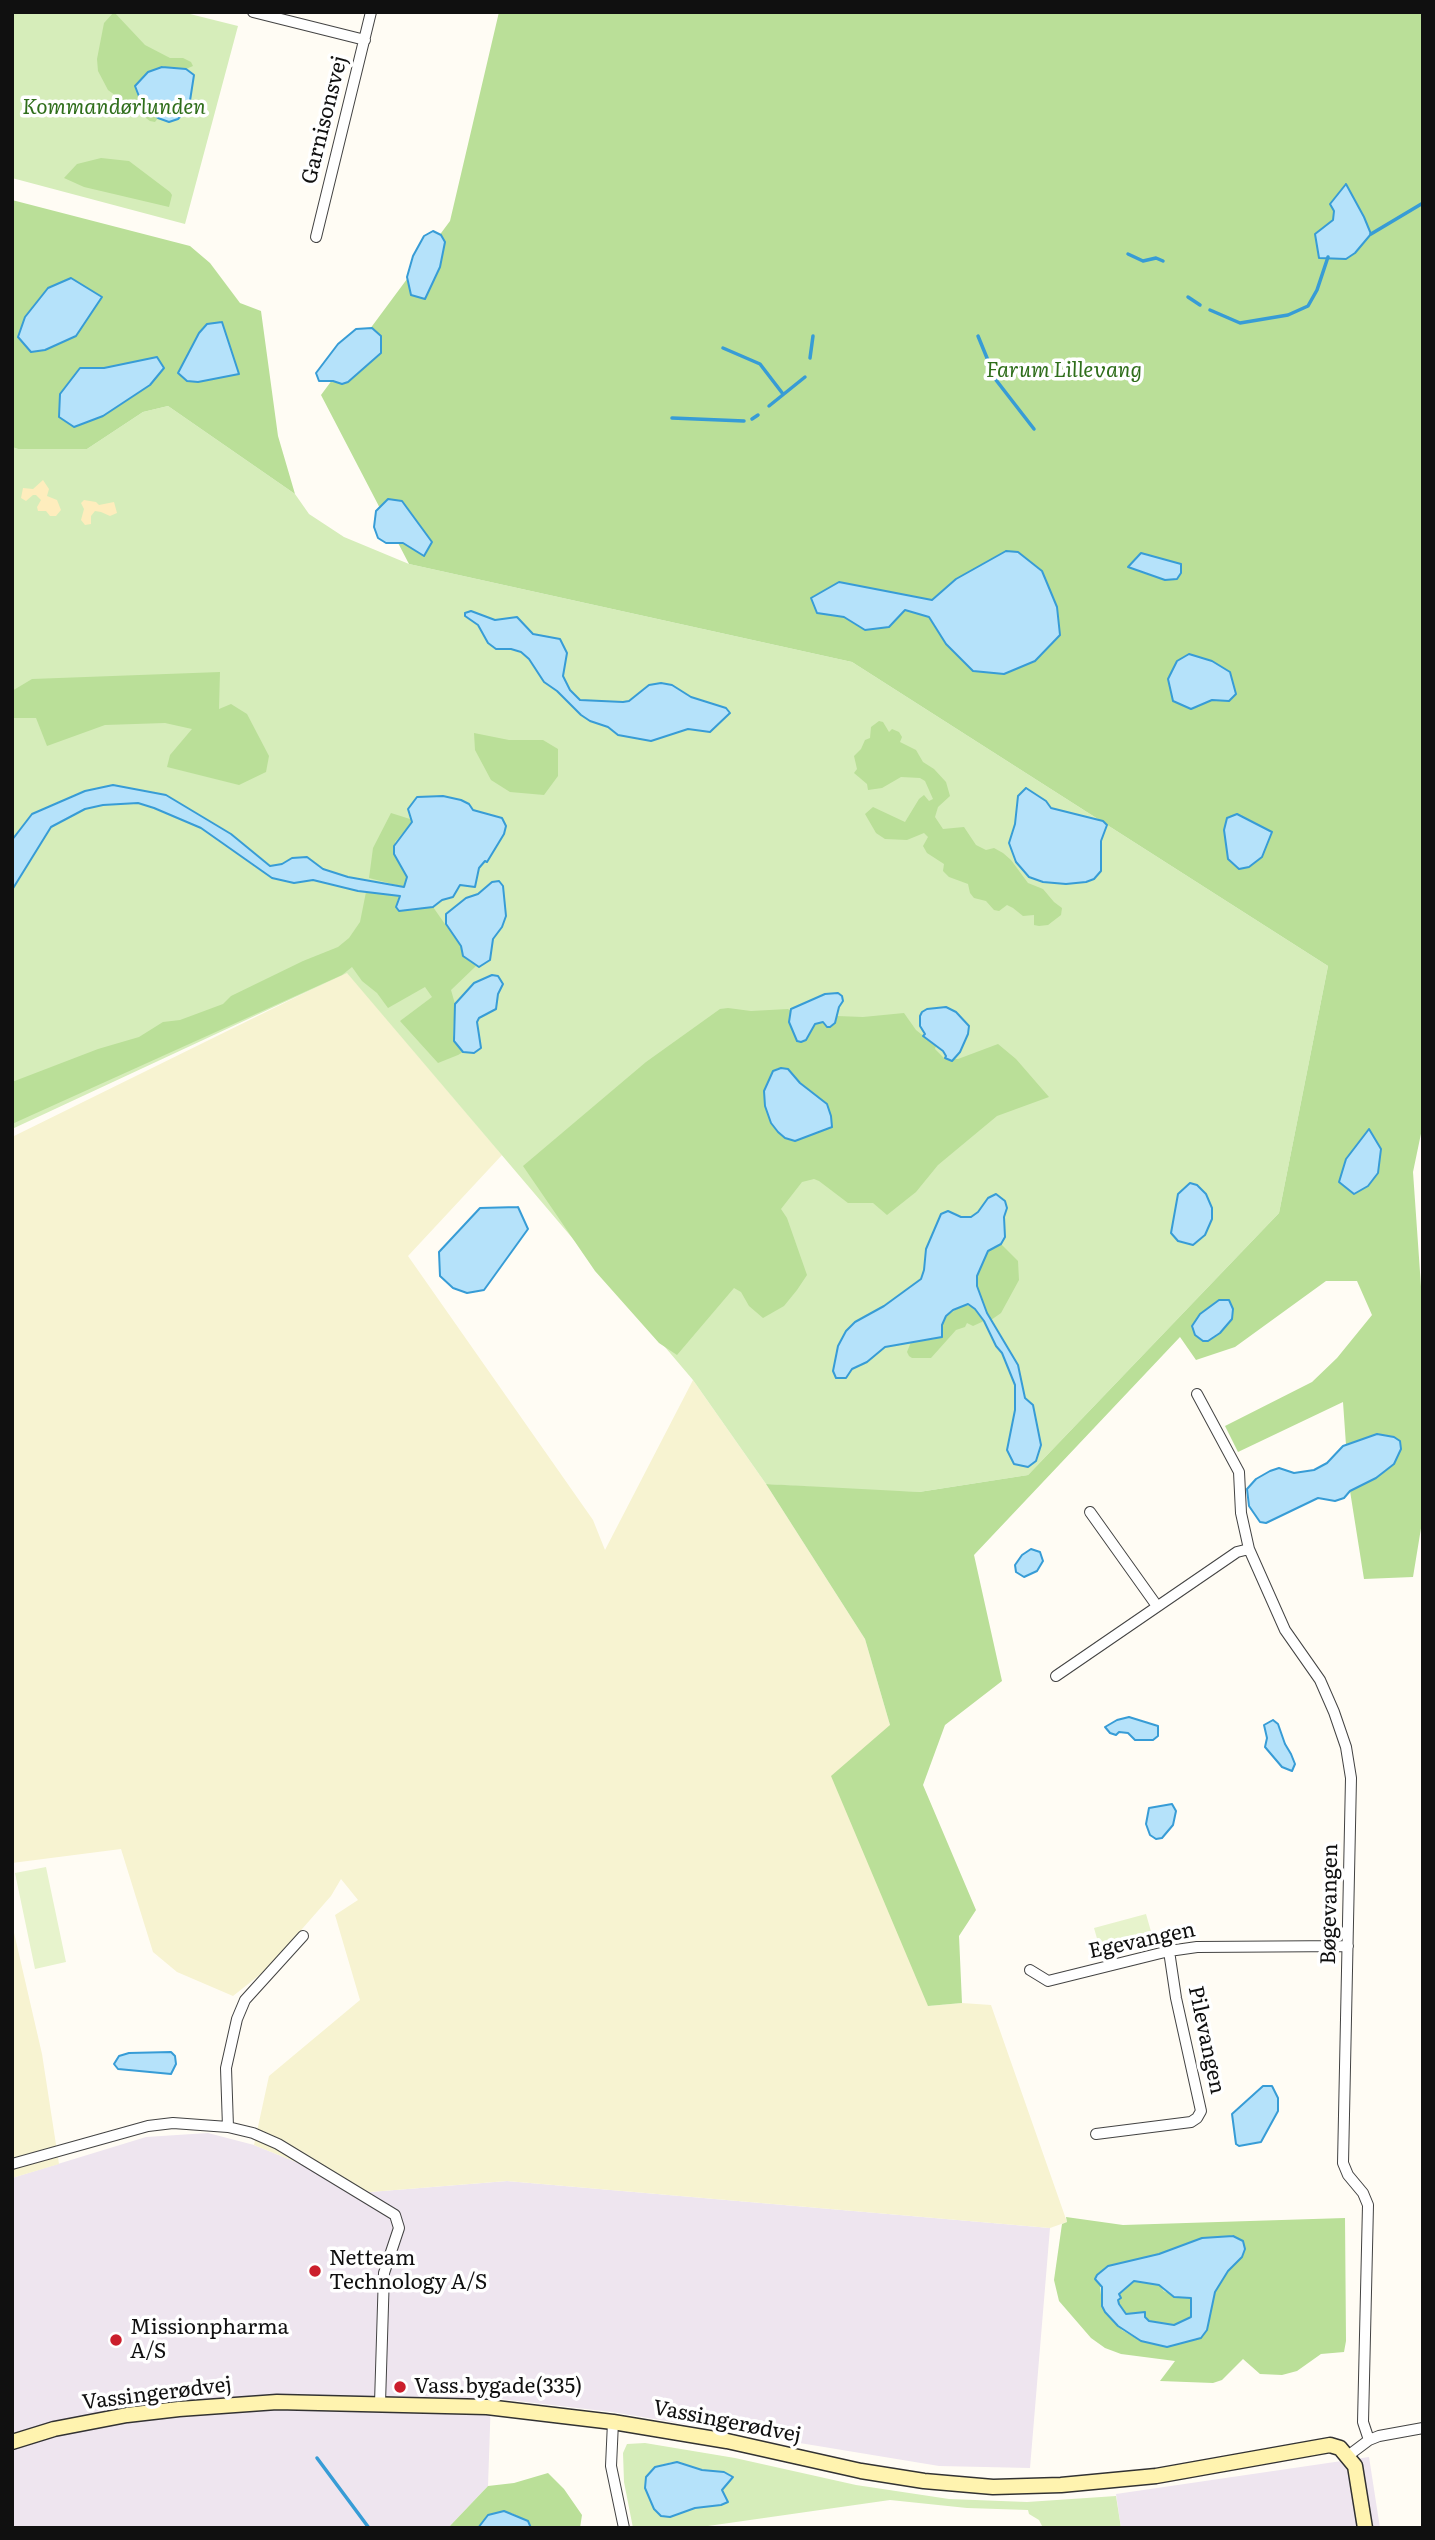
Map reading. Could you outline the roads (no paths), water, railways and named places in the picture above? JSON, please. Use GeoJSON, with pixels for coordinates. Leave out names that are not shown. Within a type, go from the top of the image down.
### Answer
{"type":"FeatureCollection","features":[{"type":"Feature","properties":{"kind":"street"},"geometry":{"type":"LineString","coordinates":[[253,12],[365,40]]}},
{"type":"Feature","properties":{"kind":"street","name":"Garnisonsvej"},"geometry":{"type":"LineString","coordinates":[[316,237],[371,12]]}},
{"type":"Feature","properties":{"kind":"street","name":"Bøgevangen"},"geometry":{"type":"LineString","coordinates":[[1197,1394],[1239,1472],[1241,1513],[1249,1549],[1285,1630],[1320,1680],[1346,1747],[1351,1778],[1343,2163],[1368,2205],[1363,2422],[1369,2440]]}},
{"type":"Feature","properties":{"kind":"street"},"geometry":{"type":"LineString","coordinates":[[1090,1512],[1157,1606]]}},
{"type":"Feature","properties":{"kind":"street"},"geometry":{"type":"LineString","coordinates":[[1056,1676],[1237,1552],[1249,1549]]}},
{"type":"Feature","properties":{"kind":"street"},"geometry":{"type":"LineString","coordinates":[[228,2127],[226,2068],[237,2018],[245,2000],[303,1936]]}},
{"type":"Feature","properties":{"kind":"street","name":"Egevangen"},"geometry":{"type":"LineString","coordinates":[[1030,1970],[1048,1981],[1169,1951],[1196,1947],[1348,1946]]}},
{"type":"Feature","properties":{"kind":"street","name":"Pilevangen"},"geometry":{"type":"LineString","coordinates":[[1096,2134],[1191,2122],[1201,2110],[1176,1998],[1169,1951]]}},
{"type":"Feature","properties":{"kind":"street"},"geometry":{"type":"LineString","coordinates":[[12,2164],[148,2126],[173,2123],[228,2127],[253,2133],[278,2144],[395,2215],[399,2228],[384,2273],[380,2403]]}},
{"type":"Feature","properties":{"kind":"street","name":"Vassingerødvej"},"geometry":{"type":"LineString","coordinates":[[12,2442],[127,2415],[179,2409],[276,2402],[380,2403],[487,2407],[613,2422],[727,2441],[897,2477],[950,2485],[1061,2485],[1156,2476],[1330,2445],[1349,2455]]}},
{"type":"Feature","properties":{"kind":"street"},"geometry":{"type":"LineString","coordinates":[[613,2422],[610,2460],[624,2528]]}},
{"type":"Feature","properties":{"kind":"street"},"geometry":{"type":"LineString","coordinates":[[1365,2528],[1355,2466],[1349,2455],[1369,2440],[1423,2428]]}},
{"type":"Feature","properties":{"kind":"water"},"geometry":{"type":"Polygon","coordinates":[[[162,67],[186,69],[194,75],[189,107],[178,119],[169,122],[158,118],[142,104],[135,86],[148,72],[162,67]]]}},
{"type":"Feature","properties":{"kind":"water"},"geometry":{"type":"Polygon","coordinates":[[[1346,184],[1371,234],[1355,253],[1346,259],[1319,258],[1315,234],[1333,220],[1334,211],[1330,204],[1346,184]]]}},
{"type":"Feature","properties":{"kind":"water"},"geometry":{"type":"Polygon","coordinates":[[[433,231],[441,235],[445,242],[440,267],[425,299],[411,295],[407,277],[413,256],[424,236],[433,231]]]}},
{"type":"Feature","properties":{"kind":"water"},"geometry":{"type":"Polygon","coordinates":[[[71,278],[102,297],[76,336],[45,350],[31,352],[18,337],[25,317],[48,288],[71,278]]]}},
{"type":"Feature","properties":{"kind":"water"},"geometry":{"type":"Polygon","coordinates":[[[222,322],[239,374],[198,382],[187,381],[178,373],[199,333],[207,324],[222,322]]]}},
{"type":"Feature","properties":{"kind":"water"},"geometry":{"type":"Polygon","coordinates":[[[372,328],[381,336],[381,353],[348,382],[342,384],[319,381],[316,373],[338,344],[356,329],[372,328]]]}},
{"type":"Feature","properties":{"kind":"water"},"geometry":{"type":"Polygon","coordinates":[[[157,357],[164,368],[150,385],[103,416],[74,427],[59,417],[60,394],[80,368],[104,368],[157,357]]]}},
{"type":"Feature","properties":{"kind":"water"},"geometry":{"type":"Polygon","coordinates":[[[388,499],[402,501],[432,542],[424,556],[403,543],[386,543],[378,538],[374,527],[376,511],[388,499]]]}},
{"type":"Feature","properties":{"kind":"water"},"geometry":{"type":"Polygon","coordinates":[[[1006,551],[1018,552],[1042,571],[1057,607],[1060,635],[1035,661],[1004,674],[973,671],[946,644],[929,617],[905,610],[889,627],[865,630],[844,617],[817,613],[811,598],[839,582],[932,600],[956,579],[1006,551]]]}},
{"type":"Feature","properties":{"kind":"water"},"geometry":{"type":"Polygon","coordinates":[[[1141,553],[1181,564],[1181,573],[1177,579],[1165,580],[1128,567],[1141,553]]]}},
{"type":"Feature","properties":{"kind":"water"},"geometry":{"type":"Polygon","coordinates":[[[471,611],[495,620],[517,617],[533,634],[560,639],[567,653],[563,676],[570,690],[580,700],[629,701],[649,685],[661,683],[672,685],[691,697],[726,708],[730,713],[710,732],[688,729],[651,741],[618,735],[608,727],[581,715],[544,682],[521,652],[496,649],[488,643],[478,625],[465,616],[465,613],[471,611]]]}},
{"type":"Feature","properties":{"kind":"water"},"geometry":{"type":"Polygon","coordinates":[[[1189,654],[1212,661],[1230,672],[1236,694],[1229,701],[1212,700],[1191,709],[1173,701],[1168,679],[1177,661],[1189,654]]]}},
{"type":"Feature","properties":{"kind":"water"},"geometry":{"type":"Polygon","coordinates":[[[113,785],[166,795],[231,834],[270,866],[282,864],[292,858],[307,857],[323,869],[348,877],[404,887],[407,877],[394,854],[394,846],[412,822],[408,809],[417,797],[443,796],[461,800],[473,810],[502,818],[506,826],[487,862],[479,868],[475,887],[460,885],[453,897],[442,900],[433,907],[399,911],[396,907],[400,896],[358,891],[313,880],[294,883],[272,878],[201,828],[138,803],[103,805],[85,809],[51,827],[12,890],[12,840],[32,814],[85,791],[113,785]]]}},
{"type":"Feature","properties":{"kind":"water"},"geometry":{"type":"Polygon","coordinates":[[[1026,788],[1046,801],[1051,808],[1103,821],[1107,825],[1101,841],[1101,871],[1094,879],[1066,884],[1043,882],[1029,877],[1016,862],[1009,843],[1015,824],[1018,796],[1026,788]]]}},
{"type":"Feature","properties":{"kind":"water"},"geometry":{"type":"Polygon","coordinates":[[[1237,814],[1272,832],[1262,857],[1249,867],[1239,869],[1228,859],[1224,830],[1227,818],[1237,814]]]}},
{"type":"Feature","properties":{"kind":"water"},"geometry":{"type":"Polygon","coordinates":[[[499,881],[503,886],[506,916],[493,939],[490,960],[479,967],[463,956],[461,946],[446,924],[446,914],[466,898],[478,894],[492,882],[499,881]]]}},
{"type":"Feature","properties":{"kind":"water"},"geometry":{"type":"Polygon","coordinates":[[[492,975],[498,976],[503,984],[498,994],[496,1009],[479,1018],[477,1022],[481,1048],[474,1053],[463,1052],[454,1041],[455,1004],[474,983],[492,975]]]}},
{"type":"Feature","properties":{"kind":"water"},"geometry":{"type":"Polygon","coordinates":[[[838,993],[843,1001],[835,1023],[830,1027],[823,1022],[815,1024],[806,1040],[797,1041],[789,1022],[791,1009],[825,994],[838,993]]]}},
{"type":"Feature","properties":{"kind":"water"},"geometry":{"type":"Polygon","coordinates":[[[946,1007],[956,1012],[969,1026],[960,1052],[952,1061],[945,1058],[943,1051],[923,1036],[925,1034],[920,1026],[922,1012],[946,1007]]]}},
{"type":"Feature","properties":{"kind":"water"},"geometry":{"type":"Polygon","coordinates":[[[788,1069],[800,1083],[827,1104],[832,1127],[795,1141],[778,1132],[771,1123],[765,1106],[764,1091],[773,1071],[788,1069]]]}},
{"type":"Feature","properties":{"kind":"water"},"geometry":{"type":"Polygon","coordinates":[[[1369,1129],[1381,1149],[1378,1173],[1368,1186],[1354,1194],[1339,1182],[1346,1159],[1369,1129]]]}},
{"type":"Feature","properties":{"kind":"water"},"geometry":{"type":"Polygon","coordinates":[[[1190,1183],[1197,1185],[1206,1194],[1212,1208],[1212,1219],[1205,1235],[1193,1245],[1178,1241],[1171,1233],[1178,1194],[1190,1183]]]}},
{"type":"Feature","properties":{"kind":"water"},"geometry":{"type":"Polygon","coordinates":[[[996,1194],[1005,1201],[1007,1208],[1004,1217],[1005,1237],[1001,1244],[988,1251],[977,1276],[977,1286],[987,1313],[1018,1365],[1025,1398],[1033,1405],[1041,1445],[1036,1461],[1028,1467],[1014,1464],[1007,1450],[1015,1410],[1015,1385],[1002,1353],[984,1321],[968,1304],[946,1316],[942,1325],[942,1337],[885,1347],[867,1362],[852,1369],[846,1378],[836,1378],[833,1371],[838,1346],[846,1331],[855,1322],[884,1306],[921,1279],[926,1249],[941,1214],[948,1211],[961,1217],[971,1217],[988,1198],[996,1194]]]}},
{"type":"Feature","properties":{"kind":"water"},"geometry":{"type":"Polygon","coordinates":[[[518,1207],[528,1229],[484,1290],[467,1293],[453,1288],[440,1276],[439,1252],[480,1208],[518,1207]]]}},
{"type":"Feature","properties":{"kind":"water"},"geometry":{"type":"Polygon","coordinates":[[[1219,1300],[1229,1300],[1233,1309],[1232,1319],[1220,1333],[1208,1341],[1203,1341],[1195,1335],[1192,1326],[1200,1314],[1219,1300]]]}},
{"type":"Feature","properties":{"kind":"water"},"geometry":{"type":"Polygon","coordinates":[[[1377,1434],[1400,1441],[1401,1449],[1394,1464],[1376,1478],[1350,1491],[1344,1498],[1335,1501],[1318,1498],[1266,1523],[1260,1522],[1249,1506],[1247,1489],[1256,1479],[1270,1471],[1279,1468],[1294,1473],[1314,1470],[1327,1463],[1343,1446],[1377,1434]]]}},
{"type":"Feature","properties":{"kind":"water"},"geometry":{"type":"Polygon","coordinates":[[[1031,1549],[1040,1552],[1043,1561],[1037,1571],[1024,1577],[1016,1572],[1015,1565],[1022,1555],[1031,1549]]]}},
{"type":"Feature","properties":{"kind":"water"},"geometry":{"type":"Polygon","coordinates":[[[1129,1717],[1158,1726],[1158,1736],[1153,1740],[1135,1740],[1128,1733],[1119,1732],[1116,1735],[1105,1727],[1129,1717]]]}},
{"type":"Feature","properties":{"kind":"water"},"geometry":{"type":"Polygon","coordinates":[[[1273,1720],[1278,1724],[1295,1764],[1292,1771],[1282,1767],[1265,1747],[1267,1738],[1264,1725],[1273,1720]]]}},
{"type":"Feature","properties":{"kind":"water"},"geometry":{"type":"Polygon","coordinates":[[[1172,1804],[1176,1811],[1173,1825],[1162,1838],[1156,1839],[1150,1835],[1146,1824],[1149,1808],[1172,1804]]]}},
{"type":"Feature","properties":{"kind":"water"},"geometry":{"type":"Polygon","coordinates":[[[171,2052],[175,2056],[176,2064],[171,2074],[118,2069],[114,2064],[119,2056],[129,2053],[171,2052]]]}},
{"type":"Feature","properties":{"kind":"water"},"geometry":{"type":"Polygon","coordinates":[[[1263,2086],[1272,2086],[1278,2098],[1278,2111],[1261,2142],[1239,2146],[1236,2144],[1232,2114],[1263,2086]]]}},
{"type":"Feature","properties":{"kind":"water"},"geometry":{"type":"Polygon","coordinates":[[[1233,2236],[1243,2241],[1245,2249],[1242,2257],[1228,2271],[1215,2292],[1207,2330],[1201,2338],[1167,2347],[1141,2341],[1118,2326],[1105,2312],[1102,2306],[1102,2287],[1095,2279],[1108,2266],[1159,2254],[1202,2238],[1233,2236]],[[1134,2281],[1119,2294],[1119,2304],[1126,2314],[1145,2312],[1149,2321],[1174,2325],[1191,2317],[1191,2298],[1174,2297],[1159,2285],[1134,2281]]]}},
{"type":"Feature","properties":{"kind":"water"},"geometry":{"type":"Polygon","coordinates":[[[677,2462],[702,2470],[724,2472],[733,2477],[722,2490],[728,2502],[695,2508],[670,2517],[661,2516],[654,2509],[645,2488],[646,2477],[655,2467],[677,2462]]]}},
{"type":"Feature","properties":{"kind":"water"},"geometry":{"type":"Polygon","coordinates":[[[504,2511],[528,2521],[531,2528],[478,2528],[488,2515],[504,2511]]]}},
{"type":"Feature","properties":{"kind":"waterway"},"geometry":{"type":"LineString","coordinates":[[1371,234],[1423,203]]}},
{"type":"Feature","properties":{"kind":"waterway"},"geometry":{"type":"LineString","coordinates":[[1128,254],[1143,261],[1156,258],[1163,261]]}},
{"type":"Feature","properties":{"kind":"waterway"},"geometry":{"type":"LineString","coordinates":[[1210,310],[1240,323],[1288,315],[1308,306],[1317,290],[1328,257]]}},
{"type":"Feature","properties":{"kind":"waterway"},"geometry":{"type":"LineString","coordinates":[[1188,297],[1200,305]]}},
{"type":"Feature","properties":{"kind":"waterway"},"geometry":{"type":"LineString","coordinates":[[810,358],[813,336]]}},
{"type":"Feature","properties":{"kind":"waterway"},"geometry":{"type":"LineString","coordinates":[[978,336],[996,380],[1034,429]]}},
{"type":"Feature","properties":{"kind":"waterway"},"geometry":{"type":"LineString","coordinates":[[723,348],[760,364],[783,394]]}},
{"type":"Feature","properties":{"kind":"waterway"},"geometry":{"type":"LineString","coordinates":[[769,406],[805,377]]}},
{"type":"Feature","properties":{"kind":"waterway"},"geometry":{"type":"LineString","coordinates":[[752,419],[758,415]]}},
{"type":"Feature","properties":{"kind":"waterway"},"geometry":{"type":"LineString","coordinates":[[672,418],[744,421]]}},
{"type":"Feature","properties":{"kind":"waterway"},"geometry":{"type":"LineString","coordinates":[[317,2458],[369,2528]]}},
{"type":"Feature","properties":{"kind":"place","name":"Netteam Technology A/S"},"geometry":{"type":"Point","coordinates":[315,2271]}},
{"type":"Feature","properties":{"kind":"place","name":"Missionpharma A/S"},"geometry":{"type":"Point","coordinates":[116,2340]}},
{"type":"Feature","properties":{"kind":"place","name":"Vass.bygade(335)"},"geometry":{"type":"Point","coordinates":[400,2387]}},
{"type":"Feature","properties":{"kind":"park label","name":"Kommandørlunden"},"geometry":{"type":"Point","coordinates":[114,108]}},
{"type":"Feature","properties":{"kind":"park label","name":"Farum Lillevang"},"geometry":{"type":"Point","coordinates":[1064,371]}}]}
